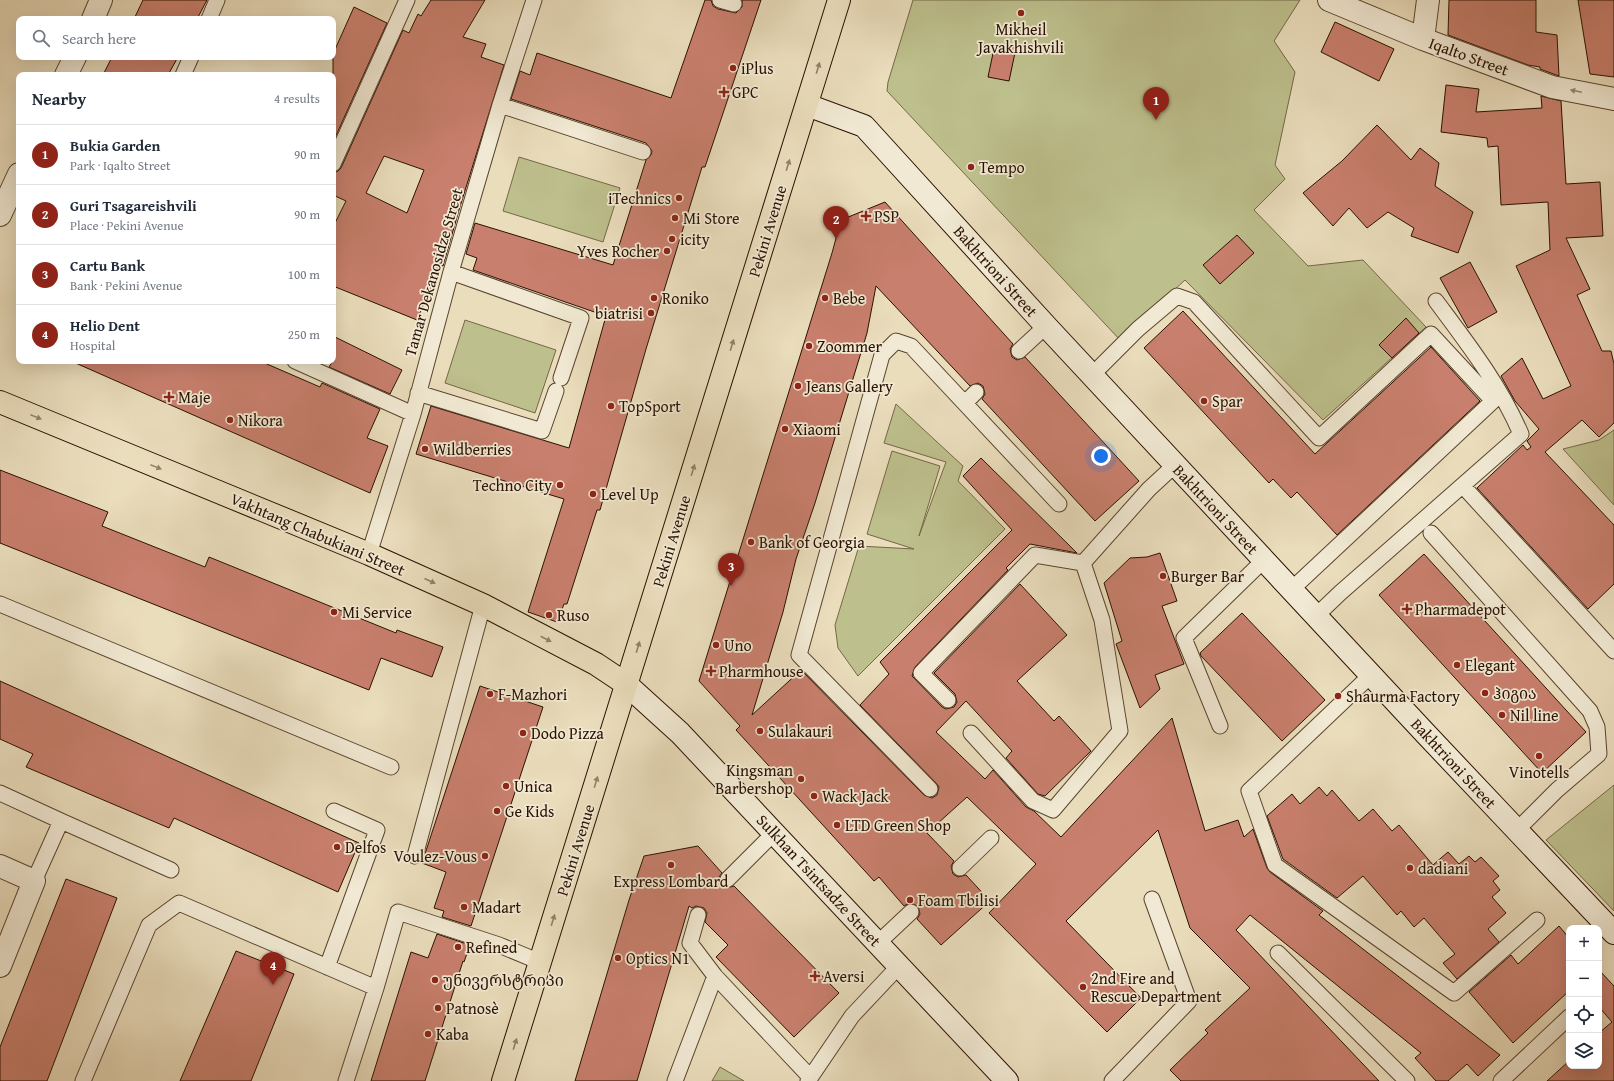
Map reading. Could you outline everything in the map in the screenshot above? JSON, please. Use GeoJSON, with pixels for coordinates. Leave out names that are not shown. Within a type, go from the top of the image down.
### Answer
{"type":"FeatureCollection","features":[{"type":"Feature","properties":{"kind":"main road","name":"Pekini Avenue"},"geometry":{"type":"LineString","coordinates":[[503,1081],[839,0]]}},
{"type":"Feature","properties":{"kind":"main road","name":"Vakhtang Chabukiani Street"},"geometry":{"type":"LineString","coordinates":[[1,406],[369,554],[483,605],[596,664],[626,684]]}},
{"type":"Feature","properties":{"kind":"street"},"geometry":{"type":"LineString","coordinates":[[94,16],[101,0]]}},
{"type":"Feature","properties":{"kind":"street","name":"Iqalto Street"},"geometry":{"type":"LineString","coordinates":[[1329,0],[1427,40],[1552,86],[1614,99]]}},
{"type":"Feature","properties":{"kind":"street"},"geometry":{"type":"LineString","coordinates":[[1427,40],[1428,0]]}},
{"type":"Feature","properties":{"kind":"street"},"geometry":{"type":"LineString","coordinates":[[68,72],[74,60]]}},
{"type":"Feature","properties":{"kind":"street","name":"Bakhtrioni Street"},"geometry":{"type":"LineString","coordinates":[[807,105],[864,126],[1046,326],[1614,933]]}},
{"type":"Feature","properties":{"kind":"street"},"geometry":{"type":"LineString","coordinates":[[1,211],[16,180]]}},
{"type":"Feature","properties":{"kind":"street","name":"Sulkhan Tsintsadze Street"},"geometry":{"type":"LineString","coordinates":[[626,684],[680,733],[1007,1081]]}},
{"type":"Feature","properties":{"kind":"street"},"geometry":{"type":"LineString","coordinates":[[0,866],[34,881],[0,966]]}},
{"type":"Feature","properties":{"kind":"lane"},"geometry":{"type":"LineString","coordinates":[[210,16],[217,0]]}},
{"type":"Feature","properties":{"kind":"lane"},"geometry":{"type":"LineString","coordinates":[[336,157],[407,0]]}},
{"type":"Feature","properties":{"kind":"lane","name":"Tamar Dekanosidze Street"},"geometry":{"type":"LineString","coordinates":[[369,554],[413,414],[451,272],[500,105],[534,0]]}},
{"type":"Feature","properties":{"kind":"lane"},"geometry":{"type":"LineString","coordinates":[[184,72],[190,60]]}},
{"type":"Feature","properties":{"kind":"lane"},"geometry":{"type":"LineString","coordinates":[[500,105],[643,152]]}},
{"type":"Feature","properties":{"kind":"lane"},"geometry":{"type":"LineString","coordinates":[[418,393],[542,431],[581,318],[451,272]]}},
{"type":"Feature","properties":{"kind":"lane"},"geometry":{"type":"LineString","coordinates":[[1092,375],[1138,329],[1177,296],[1194,302],[1319,438],[1431,334],[1493,402],[1292,590]]}},
{"type":"Feature","properties":{"kind":"lane"},"geometry":{"type":"LineString","coordinates":[[1317,616],[1340,593],[1521,434],[1510,409],[1478,356],[1436,301]]}},
{"type":"Feature","properties":{"kind":"lane"},"geometry":{"type":"LineString","coordinates":[[1019,351],[1046,326]]}},
{"type":"Feature","properties":{"kind":"lane"},"geometry":{"type":"LineString","coordinates":[[930,789],[799,655],[882,355],[896,341],[911,346],[970,398],[1059,504]]}},
{"type":"Feature","properties":{"kind":"lane"},"geometry":{"type":"LineString","coordinates":[[302,364],[413,414]]}},
{"type":"Feature","properties":{"kind":"lane"},"geometry":{"type":"LineString","coordinates":[[1083,563],[1150,489],[1175,464]]}},
{"type":"Feature","properties":{"kind":"lane"},"geometry":{"type":"LineString","coordinates":[[1463,486],[1614,651]]}},
{"type":"Feature","properties":{"kind":"lane"},"geometry":{"type":"LineString","coordinates":[[1431,533],[1590,712],[1597,727],[1600,754],[1557,790],[1517,830]]}},
{"type":"Feature","properties":{"kind":"lane"},"geometry":{"type":"LineString","coordinates":[[948,700],[921,673],[1035,555],[1083,563]]}},
{"type":"Feature","properties":{"kind":"lane"},"geometry":{"type":"LineString","coordinates":[[1220,726],[1184,638],[1264,560]]}},
{"type":"Feature","properties":{"kind":"lane"},"geometry":{"type":"LineString","coordinates":[[972,733],[1033,801],[1053,810],[1120,731],[1102,620],[1083,563]]}},
{"type":"Feature","properties":{"kind":"lane"},"geometry":{"type":"LineString","coordinates":[[0,604],[391,767]]}},
{"type":"Feature","properties":{"kind":"lane"},"geometry":{"type":"LineString","coordinates":[[415,856],[483,605]]}},
{"type":"Feature","properties":{"kind":"lane"},"geometry":{"type":"LineString","coordinates":[[1371,675],[1248,792],[1274,865],[1454,993],[1537,920]]}},
{"type":"Feature","properties":{"kind":"lane"},"geometry":{"type":"LineString","coordinates":[[0,793],[171,870]]}},
{"type":"Feature","properties":{"kind":"lane"},"geometry":{"type":"LineString","coordinates":[[327,967],[377,830],[334,811]]}},
{"type":"Feature","properties":{"kind":"lane"},"geometry":{"type":"LineString","coordinates":[[34,881],[62,822]]}},
{"type":"Feature","properties":{"kind":"lane"},"geometry":{"type":"LineString","coordinates":[[728,879],[774,833]]}},
{"type":"Feature","properties":{"kind":"lane"},"geometry":{"type":"LineString","coordinates":[[960,868],[992,838]]}},
{"type":"Feature","properties":{"kind":"lane"},"geometry":{"type":"LineString","coordinates":[[1112,1081],[1189,1001],[1152,899]]}},
{"type":"Feature","properties":{"kind":"lane"},"geometry":{"type":"LineString","coordinates":[[83,1081],[149,924],[179,903],[376,988]]}},
{"type":"Feature","properties":{"kind":"lane"},"geometry":{"type":"LineString","coordinates":[[346,1081],[376,988],[398,912],[500,945],[540,962]]}},
{"type":"Feature","properties":{"kind":"lane"},"geometry":{"type":"LineString","coordinates":[[878,943],[911,912]]}},
{"type":"Feature","properties":{"kind":"lane"},"geometry":{"type":"LineString","coordinates":[[698,915],[690,943],[715,976],[809,1079],[852,1016],[899,966]]}},
{"type":"Feature","properties":{"kind":"lane"},"geometry":{"type":"LineString","coordinates":[[1278,953],[1407,1081]]}},
{"type":"Feature","properties":{"kind":"lane"},"geometry":{"type":"LineString","coordinates":[[675,1081],[715,976]]}},
{"type":"Feature","properties":{"kind":"lane"},"geometry":{"type":"LineString","coordinates":[[1501,1081],[1566,1020]]}},
{"type":"Feature","properties":{"kind":"green space"},"geometry":{"type":"Polygon","coordinates":[[[913,0],[1300,0],[1274,41],[1295,72],[1275,165],[1285,179],[1254,210],[1308,266],[1363,260],[1426,327],[1323,420],[1185,280],[1120,340],[887,91],[888,82],[913,0]]]}},
{"type":"Feature","properties":{"kind":"green space"},"geometry":{"type":"Polygon","coordinates":[[[519,157],[620,188],[603,242],[503,211],[519,157]]]}},
{"type":"Feature","properties":{"kind":"green space"},"geometry":{"type":"Polygon","coordinates":[[[465,320],[556,350],[535,413],[445,383],[465,320]]]}},
{"type":"Feature","properties":{"kind":"green space"},"geometry":{"type":"Polygon","coordinates":[[[896,404],[963,466],[958,481],[1005,529],[858,676],[838,648],[835,625],[859,546],[914,549],[867,534],[892,451],[940,466],[919,536],[946,462],[884,443],[896,404]]]}},
{"type":"Feature","properties":{"kind":"green space"},"geometry":{"type":"Polygon","coordinates":[[[1614,430],[1614,505],[1563,449],[1599,440],[1614,430]]]}},
{"type":"Feature","properties":{"kind":"green space"},"geometry":{"type":"Polygon","coordinates":[[[1614,785],[1614,911],[1546,840],[1614,785]]]}},
{"type":"Feature","properties":{"kind":"green space"},"geometry":{"type":"Polygon","coordinates":[[[720,1067],[744,1081],[712,1081],[720,1067]]]}},
{"type":"Feature","properties":{"kind":"building"},"geometry":{"type":"Polygon","coordinates":[[[143,0],[207,0],[199,16],[135,16],[143,0]]]}},
{"type":"Feature","properties":{"kind":"building"},"geometry":{"type":"Polygon","coordinates":[[[431,0],[485,0],[463,37],[486,44],[481,57],[504,65],[443,266],[440,265],[417,320],[336,287],[336,221],[346,201],[336,196],[336,172],[341,168],[403,30],[409,33],[418,14],[421,16],[431,0]],[[384,156],[366,193],[407,213],[424,170],[384,156]]]}},
{"type":"Feature","properties":{"kind":"building"},"geometry":{"type":"Polygon","coordinates":[[[705,0],[711,0],[713,6],[718,9],[736,13],[742,7],[742,0],[761,0],[705,167],[702,167],[646,349],[600,510],[597,510],[567,604],[564,604],[557,622],[528,612],[564,499],[416,454],[431,406],[569,448],[606,316],[473,270],[477,258],[466,254],[475,223],[613,265],[646,160],[651,155],[652,151],[646,143],[511,99],[520,71],[530,75],[537,53],[671,98],[705,0]]]}},
{"type":"Feature","properties":{"kind":"building"},"geometry":{"type":"Polygon","coordinates":[[[1449,0],[1536,0],[1536,32],[1557,35],[1559,76],[1540,69],[1540,67],[1528,65],[1448,35],[1449,0]]]}},
{"type":"Feature","properties":{"kind":"building"},"geometry":{"type":"Polygon","coordinates":[[[1578,0],[1614,0],[1614,77],[1590,74],[1578,0]]]}},
{"type":"Feature","properties":{"kind":"building"},"geometry":{"type":"Polygon","coordinates":[[[354,7],[387,23],[336,135],[336,72],[333,72],[333,60],[336,60],[336,47],[354,7]]]}},
{"type":"Feature","properties":{"kind":"building"},"geometry":{"type":"Polygon","coordinates":[[[1335,22],[1394,49],[1379,81],[1321,52],[1335,22]]]}},
{"type":"Feature","properties":{"kind":"building"},"geometry":{"type":"Polygon","coordinates":[[[995,44],[1016,48],[1009,81],[988,77],[995,44]]]}},
{"type":"Feature","properties":{"kind":"building"},"geometry":{"type":"Polygon","coordinates":[[[110,60],[176,60],[170,72],[104,72],[110,60]]]}},
{"type":"Feature","properties":{"kind":"building"},"geometry":{"type":"Polygon","coordinates":[[[1446,85],[1479,89],[1476,112],[1542,108],[1541,96],[1561,101],[1566,184],[1600,182],[1603,236],[1566,238],[1590,289],[1577,295],[1602,351],[1611,351],[1614,364],[1614,423],[1599,437],[1582,420],[1545,452],[1614,525],[1614,584],[1588,609],[1477,488],[1523,445],[1527,450],[1531,447],[1527,441],[1539,429],[1515,401],[1501,376],[1522,358],[1543,399],[1571,386],[1516,266],[1550,250],[1548,202],[1501,205],[1498,146],[1488,147],[1487,138],[1441,132],[1446,85]]]}},
{"type":"Feature","properties":{"kind":"building"},"geometry":{"type":"Polygon","coordinates":[[[1377,125],[1411,160],[1420,148],[1439,163],[1435,186],[1473,212],[1458,253],[1411,236],[1414,228],[1388,212],[1367,228],[1349,208],[1333,226],[1303,193],[1342,161],[1377,125]]]}},
{"type":"Feature","properties":{"kind":"building"},"geometry":{"type":"Polygon","coordinates":[[[885,202],[1013,344],[1010,349],[1012,357],[1017,360],[1025,357],[1139,481],[1095,521],[982,399],[985,394],[983,386],[978,383],[970,386],[876,286],[867,333],[815,503],[796,559],[783,612],[752,715],[801,670],[924,795],[932,798],[937,795],[939,787],[936,783],[860,705],[889,674],[880,662],[1012,530],[963,476],[981,458],[1077,553],[1030,544],[1006,568],[1008,570],[915,667],[912,676],[942,707],[946,709],[954,707],[957,702],[955,694],[934,673],[1020,584],[1067,635],[1017,681],[1054,721],[1059,716],[1091,751],[1045,796],[1038,794],[1006,758],[1012,751],[966,701],[936,732],[985,779],[993,770],[1026,807],[1034,811],[1061,837],[1172,718],[1205,831],[1238,820],[1244,837],[1253,829],[1267,868],[1270,872],[1323,911],[1319,915],[1500,1055],[1478,1076],[1467,1064],[1448,1081],[1436,1081],[1415,1058],[1421,1053],[1250,915],[1236,930],[1379,1081],[1181,1081],[1170,1070],[1208,1033],[1205,1030],[1250,988],[1190,928],[1158,830],[1066,921],[1141,998],[1107,1032],[989,913],[1036,864],[967,797],[927,833],[954,861],[951,866],[953,874],[958,877],[966,875],[990,901],[941,945],[917,919],[920,914],[918,906],[909,903],[904,906],[879,877],[874,881],[736,730],[740,726],[699,681],[841,220],[885,202]]]}},
{"type":"Feature","properties":{"kind":"building"},"geometry":{"type":"Polygon","coordinates":[[[1237,235],[1254,253],[1220,284],[1203,265],[1237,235]]]}},
{"type":"Feature","properties":{"kind":"building"},"geometry":{"type":"Polygon","coordinates":[[[1470,262],[1497,312],[1468,328],[1440,278],[1470,262]]]}},
{"type":"Feature","properties":{"kind":"building"},"geometry":{"type":"Polygon","coordinates":[[[1183,311],[1315,454],[1431,347],[1480,401],[1337,535],[1297,492],[1291,498],[1273,479],[1269,483],[1144,348],[1183,311]]]}},
{"type":"Feature","properties":{"kind":"building"},"geometry":{"type":"Polygon","coordinates":[[[1406,318],[1419,333],[1392,358],[1379,345],[1406,318]]]}},
{"type":"Feature","properties":{"kind":"building"},"geometry":{"type":"Polygon","coordinates":[[[336,337],[402,370],[390,394],[329,367],[331,364],[336,364],[336,337]]]}},
{"type":"Feature","properties":{"kind":"building"},"geometry":{"type":"Polygon","coordinates":[[[78,364],[267,364],[320,387],[322,383],[380,409],[367,438],[388,446],[370,493],[78,364]]]}},
{"type":"Feature","properties":{"kind":"building"},"geometry":{"type":"Polygon","coordinates":[[[0,470],[108,512],[102,526],[205,567],[209,557],[396,633],[397,630],[443,647],[432,677],[381,658],[369,690],[0,543],[0,470]]]}},
{"type":"Feature","properties":{"kind":"building"},"geometry":{"type":"Polygon","coordinates":[[[1160,553],[1177,601],[1162,606],[1184,664],[1155,675],[1160,689],[1140,708],[1116,644],[1122,641],[1104,583],[1130,558],[1147,557],[1160,553]]]}},
{"type":"Feature","properties":{"kind":"building"},"geometry":{"type":"Polygon","coordinates":[[[1424,554],[1586,732],[1542,773],[1379,595],[1424,554]]]}},
{"type":"Feature","properties":{"kind":"building"},"geometry":{"type":"Polygon","coordinates":[[[1242,613],[1325,700],[1282,741],[1201,656],[1200,653],[1242,613]]]}},
{"type":"Feature","properties":{"kind":"building"},"geometry":{"type":"Polygon","coordinates":[[[0,681],[359,843],[338,892],[174,818],[169,828],[26,767],[33,754],[0,739],[0,681]]]}},
{"type":"Feature","properties":{"kind":"building"},"geometry":{"type":"Polygon","coordinates":[[[480,686],[543,707],[471,926],[442,917],[444,911],[434,908],[446,872],[422,863],[480,686]]]}},
{"type":"Feature","properties":{"kind":"building"},"geometry":{"type":"Polygon","coordinates":[[[1319,787],[1327,796],[1332,790],[1359,821],[1373,809],[1392,831],[1399,825],[1433,865],[1448,852],[1459,864],[1469,856],[1475,862],[1481,857],[1499,876],[1493,881],[1500,890],[1492,897],[1506,913],[1488,929],[1499,942],[1457,979],[1443,963],[1455,954],[1424,918],[1414,927],[1401,911],[1397,915],[1363,876],[1337,898],[1283,859],[1267,816],[1292,794],[1300,804],[1319,787]]]}},
{"type":"Feature","properties":{"kind":"building"},"geometry":{"type":"Polygon","coordinates":[[[698,846],[722,873],[719,877],[721,885],[726,888],[734,886],[839,993],[794,1037],[716,957],[728,945],[705,922],[707,913],[704,908],[696,906],[692,908],[689,906],[637,1081],[575,1081],[629,900],[644,856],[698,846]]]}},
{"type":"Feature","properties":{"kind":"building"},"geometry":{"type":"Polygon","coordinates":[[[66,879],[117,898],[47,1081],[0,1081],[0,1047],[66,879]]]}},
{"type":"Feature","properties":{"kind":"building"},"geometry":{"type":"Polygon","coordinates":[[[1559,926],[1566,934],[1566,994],[1513,1043],[1469,992],[1511,955],[1518,964],[1559,926]]]}},
{"type":"Feature","properties":{"kind":"building"},"geometry":{"type":"Polygon","coordinates":[[[437,934],[470,945],[464,962],[463,961],[425,1081],[371,1081],[411,952],[428,958],[437,934]]]}},
{"type":"Feature","properties":{"kind":"building"},"geometry":{"type":"Polygon","coordinates":[[[236,951],[294,974],[251,1081],[180,1081],[236,951]]]}},
{"type":"Feature","properties":{"kind":"building"},"geometry":{"type":"Polygon","coordinates":[[[1602,973],[1614,986],[1614,1081],[1547,1081],[1566,1064],[1566,1069],[1602,1069],[1602,1030],[1612,1022],[1602,1010],[1602,973]]]}},
{"type":"Feature","properties":{"kind":"place","name":"Mikheil Javakhishvili"},"geometry":{"type":"Point","coordinates":[1021,13]}},
{"type":"Feature","properties":{"kind":"place","name":"iPlus"},"geometry":{"type":"Point","coordinates":[733,68]}},
{"type":"Feature","properties":{"kind":"place","name":"GPC"},"geometry":{"type":"Point","coordinates":[724,92]}},
{"type":"Feature","properties":{"kind":"place","name":"Bukia Garden"},"geometry":{"type":"Point","coordinates":[1156,120]}},
{"type":"Feature","properties":{"kind":"place","name":"Tempo"},"geometry":{"type":"Point","coordinates":[971,167]}},
{"type":"Feature","properties":{"kind":"place","name":"iTechnics"},"geometry":{"type":"Point","coordinates":[679,198]}},
{"type":"Feature","properties":{"kind":"place","name":"PSP"},"geometry":{"type":"Point","coordinates":[866,216]}},
{"type":"Feature","properties":{"kind":"place","name":"Mi Store"},"geometry":{"type":"Point","coordinates":[675,218]}},
{"type":"Feature","properties":{"kind":"place","name":"icity"},"geometry":{"type":"Point","coordinates":[672,239]}},
{"type":"Feature","properties":{"kind":"place","name":"Guri Tsagareishvili"},"geometry":{"type":"Point","coordinates":[836,239]}},
{"type":"Feature","properties":{"kind":"place","name":"Yves Rocher"},"geometry":{"type":"Point","coordinates":[667,251]}},
{"type":"Feature","properties":{"kind":"place","name":"Roniko"},"geometry":{"type":"Point","coordinates":[654,298]}},
{"type":"Feature","properties":{"kind":"place","name":"Bebe"},"geometry":{"type":"Point","coordinates":[825,298]}},
{"type":"Feature","properties":{"kind":"place","name":"biatrisi"},"geometry":{"type":"Point","coordinates":[651,313]}},
{"type":"Feature","properties":{"kind":"place","name":"Zoommer"},"geometry":{"type":"Point","coordinates":[809,346]}},
{"type":"Feature","properties":{"kind":"place","name":"Jeans Gallery"},"geometry":{"type":"Point","coordinates":[798,386]}},
{"type":"Feature","properties":{"kind":"place","name":"Maje"},"geometry":{"type":"Point","coordinates":[169,397]}},
{"type":"Feature","properties":{"kind":"place","name":"Spar"},"geometry":{"type":"Point","coordinates":[1204,401]}},
{"type":"Feature","properties":{"kind":"place","name":"TopSport"},"geometry":{"type":"Point","coordinates":[611,406]}},
{"type":"Feature","properties":{"kind":"place","name":"Nikora"},"geometry":{"type":"Point","coordinates":[230,420]}},
{"type":"Feature","properties":{"kind":"place","name":"Xiaomi"},"geometry":{"type":"Point","coordinates":[785,429]}},
{"type":"Feature","properties":{"kind":"place","name":"Wildberries"},"geometry":{"type":"Point","coordinates":[425,449]}},
{"type":"Feature","properties":{"kind":"place","name":"Techno City"},"geometry":{"type":"Point","coordinates":[560,485]}},
{"type":"Feature","properties":{"kind":"place","name":"Level Up"},"geometry":{"type":"Point","coordinates":[593,494]}},
{"type":"Feature","properties":{"kind":"place","name":"Bank of Georgia"},"geometry":{"type":"Point","coordinates":[751,542]}},
{"type":"Feature","properties":{"kind":"place","name":"Burger Bar"},"geometry":{"type":"Point","coordinates":[1163,576]}},
{"type":"Feature","properties":{"kind":"place","name":"Cartu Bank"},"geometry":{"type":"Point","coordinates":[731,586]}},
{"type":"Feature","properties":{"kind":"place","name":"Pharmadepot"},"geometry":{"type":"Point","coordinates":[1407,609]}},
{"type":"Feature","properties":{"kind":"place","name":"Mi Service"},"geometry":{"type":"Point","coordinates":[334,612]}},
{"type":"Feature","properties":{"kind":"place","name":"Ruso"},"geometry":{"type":"Point","coordinates":[549,615]}},
{"type":"Feature","properties":{"kind":"place","name":"Uno"},"geometry":{"type":"Point","coordinates":[716,645]}},
{"type":"Feature","properties":{"kind":"place","name":"Elegant"},"geometry":{"type":"Point","coordinates":[1457,665]}},
{"type":"Feature","properties":{"kind":"place","name":"Pharmhouse"},"geometry":{"type":"Point","coordinates":[711,671]}},
{"type":"Feature","properties":{"kind":"place","name":"ჰიგია"},"geometry":{"type":"Point","coordinates":[1485,693]}},
{"type":"Feature","properties":{"kind":"place","name":"F-Mazhori"},"geometry":{"type":"Point","coordinates":[490,694]}},
{"type":"Feature","properties":{"kind":"place","name":"Shaurma Factory"},"geometry":{"type":"Point","coordinates":[1338,696]}},
{"type":"Feature","properties":{"kind":"place","name":"Nil line"},"geometry":{"type":"Point","coordinates":[1502,715]}},
{"type":"Feature","properties":{"kind":"place","name":"Sulakauri"},"geometry":{"type":"Point","coordinates":[760,731]}},
{"type":"Feature","properties":{"kind":"place","name":"Dodo Pizza"},"geometry":{"type":"Point","coordinates":[523,733]}},
{"type":"Feature","properties":{"kind":"place","name":"Vinotells"},"geometry":{"type":"Point","coordinates":[1539,756]}},
{"type":"Feature","properties":{"kind":"place","name":"Kingsman Barbershop"},"geometry":{"type":"Point","coordinates":[801,779]}},
{"type":"Feature","properties":{"kind":"place","name":"Unica"},"geometry":{"type":"Point","coordinates":[506,786]}},
{"type":"Feature","properties":{"kind":"place","name":"Wack Jack"},"geometry":{"type":"Point","coordinates":[814,796]}},
{"type":"Feature","properties":{"kind":"place","name":"Ge Kids"},"geometry":{"type":"Point","coordinates":[497,811]}},
{"type":"Feature","properties":{"kind":"place","name":"LTD Green Shop"},"geometry":{"type":"Point","coordinates":[837,825]}},
{"type":"Feature","properties":{"kind":"place","name":"Delfos"},"geometry":{"type":"Point","coordinates":[337,847]}},
{"type":"Feature","properties":{"kind":"place","name":"Voulez-Vous"},"geometry":{"type":"Point","coordinates":[485,856]}},
{"type":"Feature","properties":{"kind":"place","name":"Express Lombard"},"geometry":{"type":"Point","coordinates":[671,865]}},
{"type":"Feature","properties":{"kind":"place","name":"dadiani"},"geometry":{"type":"Point","coordinates":[1410,868]}},
{"type":"Feature","properties":{"kind":"place","name":"Foam Tbilisi"},"geometry":{"type":"Point","coordinates":[910,900]}},
{"type":"Feature","properties":{"kind":"place","name":"Madart"},"geometry":{"type":"Point","coordinates":[464,907]}},
{"type":"Feature","properties":{"kind":"place","name":"Refined"},"geometry":{"type":"Point","coordinates":[458,947]}},
{"type":"Feature","properties":{"kind":"place","name":"Optics N1"},"geometry":{"type":"Point","coordinates":[618,958]}},
{"type":"Feature","properties":{"kind":"place","name":"Aversi"},"geometry":{"type":"Point","coordinates":[815,976]}},
{"type":"Feature","properties":{"kind":"place","name":"უნივერსტრიპი"},"geometry":{"type":"Point","coordinates":[435,980]}},
{"type":"Feature","properties":{"kind":"place","name":"Helio Dent"},"geometry":{"type":"Point","coordinates":[273,985]}},
{"type":"Feature","properties":{"kind":"place","name":"2nd Fire and Rescue Department"},"geometry":{"type":"Point","coordinates":[1083,987]}},
{"type":"Feature","properties":{"kind":"place","name":"Patnosè"},"geometry":{"type":"Point","coordinates":[438,1008]}},
{"type":"Feature","properties":{"kind":"place","name":"Kaba"},"geometry":{"type":"Point","coordinates":[428,1034]}}]}
